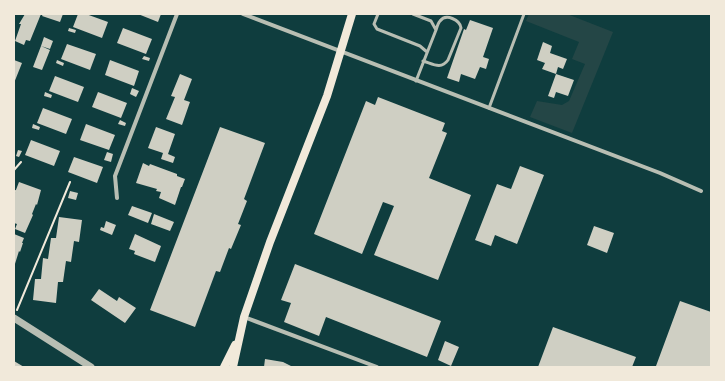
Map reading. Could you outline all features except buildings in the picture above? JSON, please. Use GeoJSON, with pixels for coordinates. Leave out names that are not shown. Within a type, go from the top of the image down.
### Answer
{"type":"FeatureCollection","features":[{"type":"Feature","properties":{"kind":"main road"},"geometry":{"type":"LineString","coordinates":[[233,367],[244,317],[270,242],[325,103],[352,14]]}},
{"type":"Feature","properties":{"kind":"main road"},"geometry":{"type":"LineString","coordinates":[[224,367],[239,335]]}},
{"type":"Feature","properties":{"kind":"street"},"geometry":{"type":"LineString","coordinates":[[117,198],[115,176],[177,14]]}},
{"type":"Feature","properties":{"kind":"street"},"geometry":{"type":"LineString","coordinates":[[243,14],[660,173],[701,192]]}},
{"type":"Feature","properties":{"kind":"street"},"geometry":{"type":"LineString","coordinates":[[16,314],[91,367]]}},
{"type":"Feature","properties":{"kind":"street"},"geometry":{"type":"LineString","coordinates":[[244,317],[377,367]]}},
{"type":"Feature","properties":{"kind":"lane"},"geometry":{"type":"LineString","coordinates":[[378,14],[374,24],[377,29],[420,46],[427,52]]}},
{"type":"Feature","properties":{"kind":"lane"},"geometry":{"type":"LineString","coordinates":[[413,14],[431,21],[436,30]]}},
{"type":"Feature","properties":{"kind":"lane"},"geometry":{"type":"LineString","coordinates":[[489,108],[524,14]]}},
{"type":"Feature","properties":{"kind":"lane"},"geometry":{"type":"LineString","coordinates":[[416,81],[427,52],[440,21],[449,17],[456,20],[460,24],[461,28],[445,65],[440,66],[424,61]]}},
{"type":"Feature","properties":{"kind":"path"},"geometry":{"type":"LineString","coordinates":[[14,170],[21,162]]}},
{"type":"Feature","properties":{"kind":"path"},"geometry":{"type":"LineString","coordinates":[[16,314],[70,182]]}},
{"type":"Feature","properties":{"kind":"shaded area"},"geometry":{"type":"Polygon","coordinates":[[[529,14],[567,14],[613,32],[572,133],[530,117],[537,101],[562,105],[569,101],[585,64],[572,59],[579,42],[526,21],[529,14]]]}}]}
